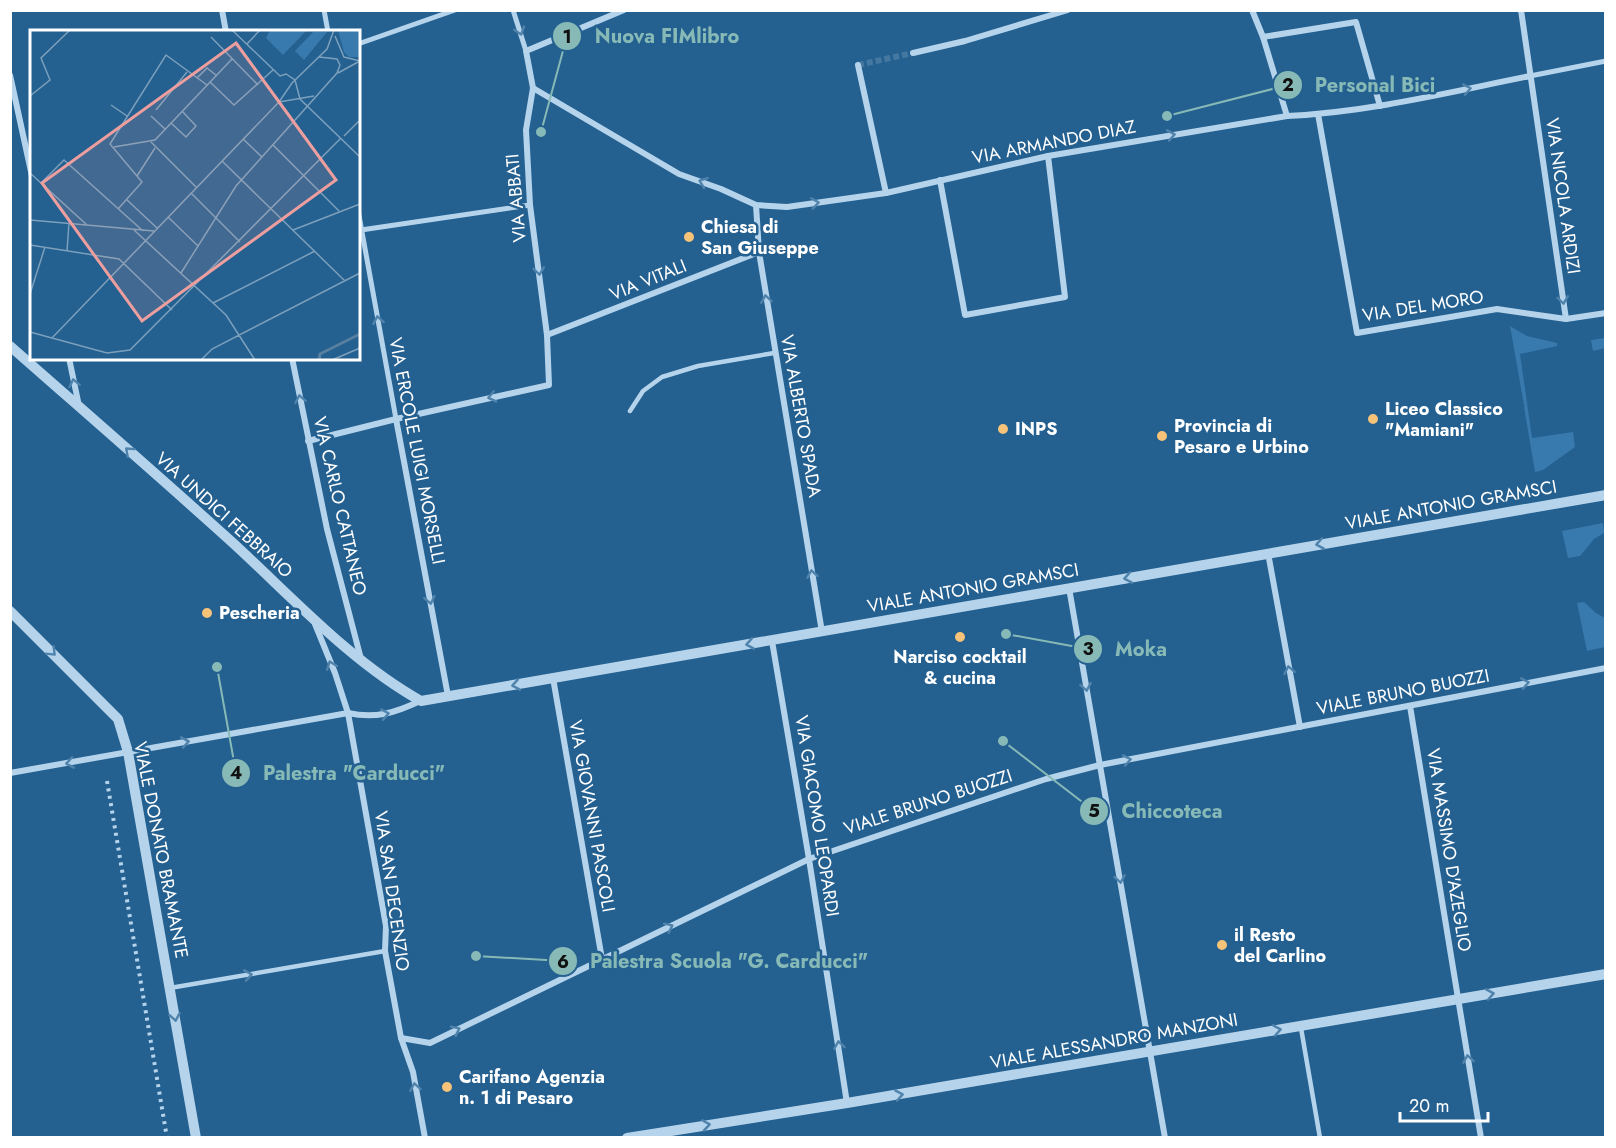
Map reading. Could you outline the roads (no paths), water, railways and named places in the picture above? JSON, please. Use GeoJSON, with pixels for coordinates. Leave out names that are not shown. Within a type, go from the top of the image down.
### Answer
{"type":"FeatureCollection","features":[{"type":"Feature","properties":{"kind":"street"},"geometry":{"type":"LineString","coordinates":[[222,10],[226,30]]}},
{"type":"Feature","properties":{"kind":"street"},"geometry":{"type":"LineString","coordinates":[[324,10],[328,30]]}},
{"type":"Feature","properties":{"kind":"street"},"geometry":{"type":"LineString","coordinates":[[360,43],[454,10]]}},
{"type":"Feature","properties":{"kind":"street","name":"VIA ABBATI"},"geometry":{"type":"LineString","coordinates":[[396,419],[549,385],[547,335],[530,205],[525,130],[533,88],[526,51],[513,10]]}},
{"type":"Feature","properties":{"kind":"street"},"geometry":{"type":"LineString","coordinates":[[526,51],[624,10]]}},
{"type":"Feature","properties":{"kind":"street"},"geometry":{"type":"LineString","coordinates":[[913,53],[965,41],[1068,10]]}},
{"type":"Feature","properties":{"kind":"street"},"geometry":{"type":"LineString","coordinates":[[1252,10],[1263,37],[1287,116]]}},
{"type":"Feature","properties":{"kind":"street","name":"VIA NICOLA ARDIZI"},"geometry":{"type":"LineString","coordinates":[[1521,10],[1566,319]]}},
{"type":"Feature","properties":{"kind":"street"},"geometry":{"type":"LineString","coordinates":[[1263,37],[1356,22],[1380,106]]}},
{"type":"Feature","properties":{"kind":"street","name":"VIA ARMANDO DIAZ"},"geometry":{"type":"LineString","coordinates":[[756,205],[787,207],[886,193],[1048,156],[1287,116],[1380,106],[1605,61]]}},
{"type":"Feature","properties":{"kind":"street"},"geometry":{"type":"LineString","coordinates":[[858,65],[886,193]]}},
{"type":"Feature","properties":{"kind":"street"},"geometry":{"type":"LineString","coordinates":[[10,75],[30,167]]}},
{"type":"Feature","properties":{"kind":"street"},"geometry":{"type":"LineString","coordinates":[[533,88],[679,174],[756,205]]}},
{"type":"Feature","properties":{"kind":"street","name":"VIA DEL MORO"},"geometry":{"type":"LineString","coordinates":[[1317,114],[1357,333],[1497,309],[1566,319],[1605,313]]}},
{"type":"Feature","properties":{"kind":"street"},"geometry":{"type":"LineString","coordinates":[[940,180],[965,315],[1065,297],[1048,156]]}},
{"type":"Feature","properties":{"kind":"street"},"geometry":{"type":"LineString","coordinates":[[362,230],[530,205]]}},
{"type":"Feature","properties":{"kind":"street","name":"VIA ALBERTO SPADA"},"geometry":{"type":"LineString","coordinates":[[756,205],[759,252],[774,353],[822,632]]}},
{"type":"Feature","properties":{"kind":"street","name":"VIA ERCOLE LUIGI MORSELLI"},"geometry":{"type":"LineString","coordinates":[[360,220],[448,696]]}},
{"type":"Feature","properties":{"kind":"street","name":"VIA VITALI"},"geometry":{"type":"LineString","coordinates":[[547,335],[759,252]]}},
{"type":"Feature","properties":{"kind":"street","name":"VIA UNDICI FEBBRAIO"},"geometry":{"type":"LineString","coordinates":[[10,346],[361,660],[400,689],[421,701]]}},
{"type":"Feature","properties":{"kind":"street"},"geometry":{"type":"LineString","coordinates":[[69,360],[79,407]]}},
{"type":"Feature","properties":{"kind":"street","name":"VIA CARLO CATTANEO"},"geometry":{"type":"LineString","coordinates":[[292,360],[327,529],[361,660]]}},
{"type":"Feature","properties":{"kind":"street"},"geometry":{"type":"LineString","coordinates":[[308,441],[396,419]]}},
{"type":"Feature","properties":{"kind":"street","name":"VIALE ANTONIO GRAMSCI"},"geometry":{"type":"LineString","coordinates":[[10,773],[348,713],[366,717],[398,711],[421,701],[448,696],[1605,495]]}},
{"type":"Feature","properties":{"kind":"street"},"geometry":{"type":"LineString","coordinates":[[1268,553],[1300,727]]}},
{"type":"Feature","properties":{"kind":"street"},"geometry":{"type":"LineString","coordinates":[[1069,588],[1165,1137]]}},
{"type":"Feature","properties":{"kind":"street","name":"VIALE DONATO BRAMANTE"},"geometry":{"type":"LineString","coordinates":[[10,610],[118,719],[128,752],[196,1137]]}},
{"type":"Feature","properties":{"kind":"street","name":"VIA SAN DECENZIO"},"geometry":{"type":"LineString","coordinates":[[313,617],[348,713],[387,926],[385,951],[401,1038],[413,1072],[424,1137]]}},
{"type":"Feature","properties":{"kind":"street","name":"VIA GIACOMO LEOPARDI"},"geometry":{"type":"LineString","coordinates":[[772,641],[848,1103]]}},
{"type":"Feature","properties":{"kind":"street","name":"VIALE BRUNO BUOZZI"},"geometry":{"type":"LineString","coordinates":[[401,1038],[430,1043],[809,858],[1046,779],[1100,765],[1605,668]]}},
{"type":"Feature","properties":{"kind":"street","name":"VIA GIOVANNI PASCOLI"},"geometry":{"type":"LineString","coordinates":[[553,678],[602,959]]}},
{"type":"Feature","properties":{"kind":"street","name":"VIA MASSIMO D'AZEGLIO"},"geometry":{"type":"LineString","coordinates":[[1410,706],[1481,1137]]}},
{"type":"Feature","properties":{"kind":"street","name":"VIALE ALESSANDRO MANZONI"},"geometry":{"type":"LineString","coordinates":[[627,1137],[848,1103],[1605,974]]}},
{"type":"Feature","properties":{"kind":"lane"},"geometry":{"type":"LineString","coordinates":[[630,411],[643,391],[662,377],[698,366],[774,353]]}},
{"type":"Feature","properties":{"kind":"lane"},"geometry":{"type":"LineString","coordinates":[[170,988],[385,951]]}},
{"type":"Feature","properties":{"kind":"lane"},"geometry":{"type":"LineString","coordinates":[[1300,1026],[1320,1137]]}},
{"type":"Feature","properties":{"kind":"tunnel"},"geometry":{"type":"LineString","coordinates":[[858,65],[913,53]]}},
{"type":"Feature","properties":{"kind":"place","name":"Personal Bici"},"geometry":{"type":"Point","coordinates":[1167,116]}},
{"type":"Feature","properties":{"kind":"place","name":"Nuova FIMlibro"},"geometry":{"type":"Point","coordinates":[541,132]}},
{"type":"Feature","properties":{"kind":"place","name":"Chiesa di San Giuseppe"},"geometry":{"type":"Point","coordinates":[689,237]}},
{"type":"Feature","properties":{"kind":"place","name":"Liceo Classico \"Mamiani\""},"geometry":{"type":"Point","coordinates":[1373,419]}},
{"type":"Feature","properties":{"kind":"place","name":"INPS"},"geometry":{"type":"Point","coordinates":[1003,429]}},
{"type":"Feature","properties":{"kind":"place","name":"Provincia di Pesaro e Urbino"},"geometry":{"type":"Point","coordinates":[1162,436]}},
{"type":"Feature","properties":{"kind":"place","name":"Pescheria"},"geometry":{"type":"Point","coordinates":[207,613]}},
{"type":"Feature","properties":{"kind":"place","name":"Moka"},"geometry":{"type":"Point","coordinates":[1006,634]}},
{"type":"Feature","properties":{"kind":"place","name":"Narciso cocktail & cucina"},"geometry":{"type":"Point","coordinates":[960,637]}},
{"type":"Feature","properties":{"kind":"place","name":"Palestra \"Carducci\""},"geometry":{"type":"Point","coordinates":[217,667]}},
{"type":"Feature","properties":{"kind":"place","name":"Chiccoteca"},"geometry":{"type":"Point","coordinates":[1003,741]}},
{"type":"Feature","properties":{"kind":"place","name":"il Resto del Carlino"},"geometry":{"type":"Point","coordinates":[1222,945]}},
{"type":"Feature","properties":{"kind":"place","name":"Palestra Scuola \"G. Carducci\""},"geometry":{"type":"Point","coordinates":[476,956]}},
{"type":"Feature","properties":{"kind":"place","name":"Carifano Agenzia n. 1 di Pesaro"},"geometry":{"type":"Point","coordinates":[447,1087]}}]}
